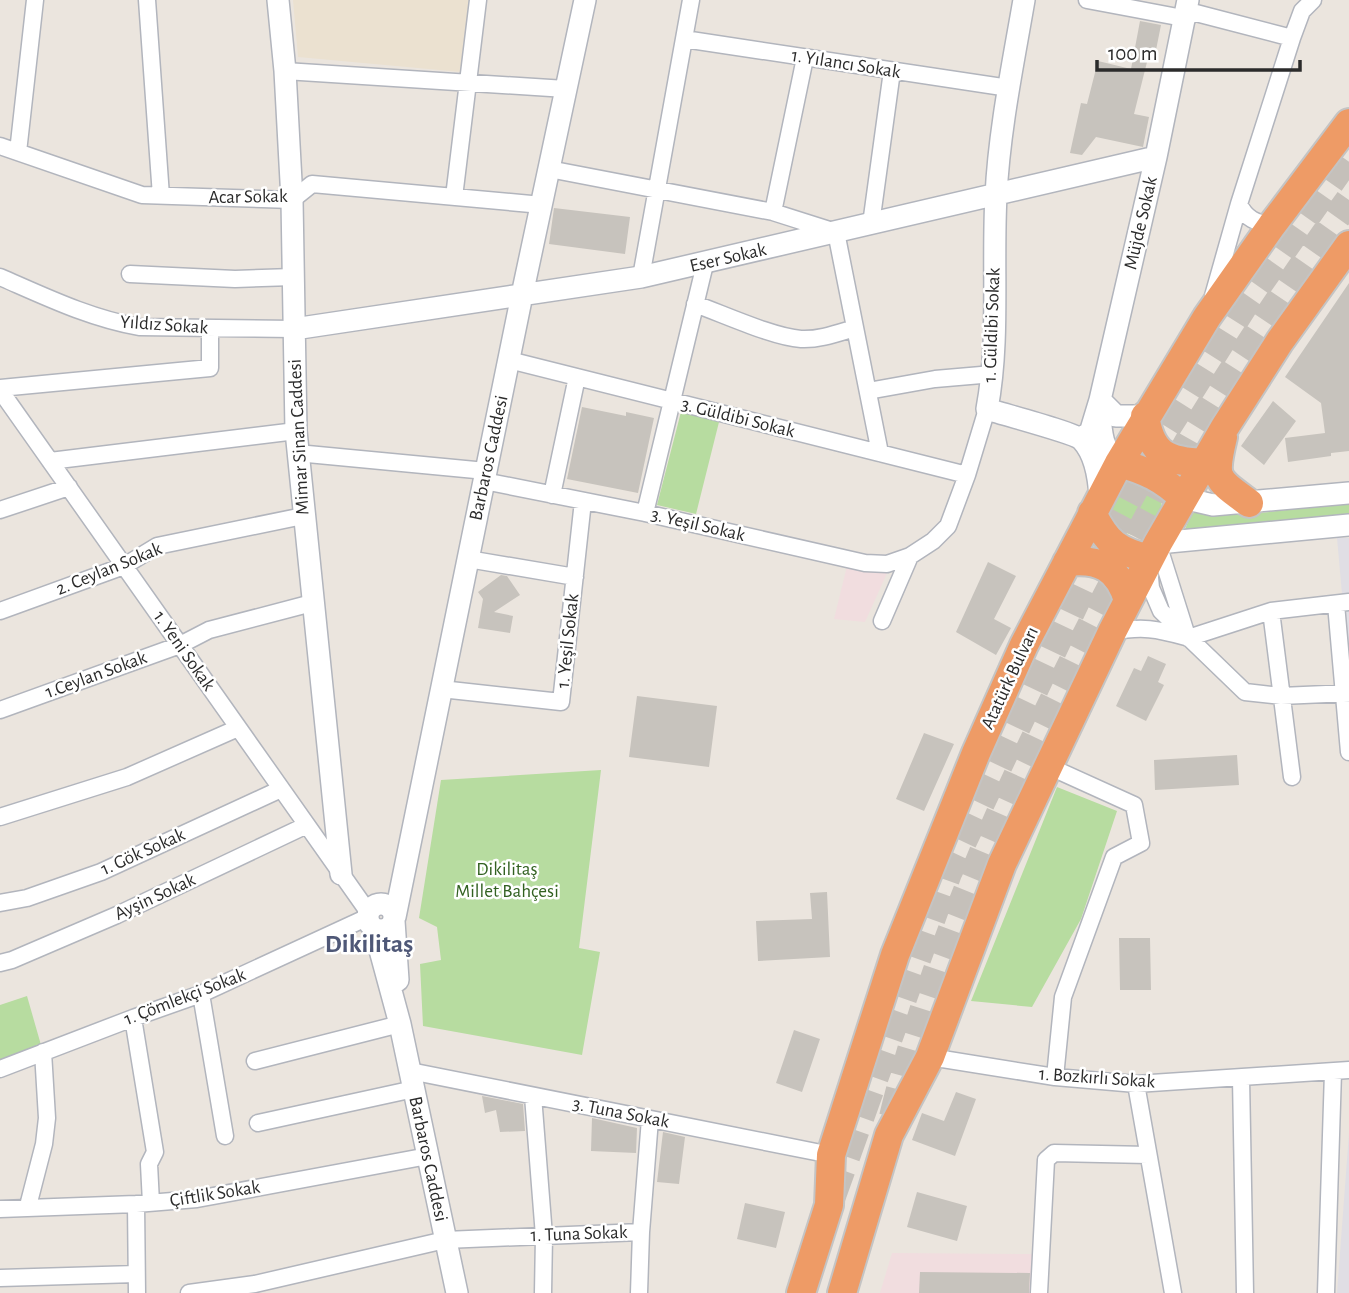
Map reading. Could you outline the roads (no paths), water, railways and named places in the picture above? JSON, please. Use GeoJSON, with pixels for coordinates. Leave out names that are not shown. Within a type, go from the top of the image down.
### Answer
{"type":"FeatureCollection","features":[{"type":"Feature","properties":{"kind":"highway","name":"Atatürk Bulvarı"},"geometry":{"type":"LineString","coordinates":[[801,1293],[829,1205],[831,1155],[895,956],[976,753],[1024,645],[1145,416],[1207,317],[1349,123]]}},
{"type":"Feature","properties":{"kind":"highway"},"geometry":{"type":"LineString","coordinates":[[842,1293],[889,1135],[930,1057],[1002,864],[1112,632],[1153,551],[1225,427],[1280,341],[1349,245]]}},
{"type":"Feature","properties":{"kind":"highway"},"geometry":{"type":"LineString","coordinates":[[1145,416],[1148,433],[1154,446],[1162,454],[1185,462],[1203,463]]}},
{"type":"Feature","properties":{"kind":"highway"},"geometry":{"type":"LineString","coordinates":[[1225,427],[1216,467],[1224,484],[1249,503]]}},
{"type":"Feature","properties":{"kind":"highway"},"geometry":{"type":"LineString","coordinates":[[1119,463],[1161,479],[1182,499]]}},
{"type":"Feature","properties":{"kind":"highway"},"geometry":{"type":"LineString","coordinates":[[1096,505],[1101,531],[1113,546],[1130,554],[1153,551]]}},
{"type":"Feature","properties":{"kind":"highway"},"geometry":{"type":"LineString","coordinates":[[1067,562],[1089,562],[1104,566],[1122,582],[1128,600]]}},
{"type":"Feature","properties":{"kind":"street"},"geometry":{"type":"LineString","coordinates":[[18,152],[35,0]]}},
{"type":"Feature","properties":{"kind":"street"},"geometry":{"type":"LineString","coordinates":[[147,0],[161,196]]}},
{"type":"Feature","properties":{"kind":"street","name":"Mimar Sinan Caddesi"},"geometry":{"type":"LineString","coordinates":[[278,0],[292,200],[297,453],[341,874]]}},
{"type":"Feature","properties":{"kind":"street"},"geometry":{"type":"LineString","coordinates":[[454,197],[478,0]]}},
{"type":"Feature","properties":{"kind":"street","name":"Barbaros Caddesi"},"geometry":{"type":"LineString","coordinates":[[457,1293],[380,919],[441,689],[585,0]]}},
{"type":"Feature","properties":{"kind":"street"},"geometry":{"type":"LineString","coordinates":[[641,277],[691,0]]}},
{"type":"Feature","properties":{"kind":"street","name":"1. Güldibi Sokak"},"geometry":{"type":"LineString","coordinates":[[910,556],[933,541],[948,526],[987,409],[993,374],[996,194],[1009,88],[1024,0]]}},
{"type":"Feature","properties":{"kind":"street"},"geometry":{"type":"LineString","coordinates":[[1087,0],[1186,9],[1292,38]]}},
{"type":"Feature","properties":{"kind":"street"},"geometry":{"type":"LineString","coordinates":[[1207,317],[1239,204],[1292,38],[1308,4]]}},
{"type":"Feature","properties":{"kind":"street","name":"Müjde Sokak"},"geometry":{"type":"LineString","coordinates":[[1080,438],[1090,433],[1100,400],[1156,157],[1186,9]]}},
{"type":"Feature","properties":{"kind":"street","name":"1. Yılancı Sokak"},"geometry":{"type":"LineString","coordinates":[[684,39],[1009,88]]}},
{"type":"Feature","properties":{"kind":"street"},"geometry":{"type":"LineString","coordinates":[[773,212],[805,58]]}},
{"type":"Feature","properties":{"kind":"street"},"geometry":{"type":"LineString","coordinates":[[285,71],[566,89]]}},
{"type":"Feature","properties":{"kind":"street"},"geometry":{"type":"LineString","coordinates":[[871,224],[892,71]]}},
{"type":"Feature","properties":{"kind":"street","name":"Acar Sokak"},"geometry":{"type":"LineString","coordinates":[[0,146],[134,193],[161,196],[292,200],[312,184],[542,205]]}},
{"type":"Feature","properties":{"kind":"street","name":"Eser Sokak"},"geometry":{"type":"LineString","coordinates":[[294,329],[641,277],[1156,157]]}},
{"type":"Feature","properties":{"kind":"street"},"geometry":{"type":"LineString","coordinates":[[549,169],[773,212],[836,232],[880,453]]}},
{"type":"Feature","properties":{"kind":"street"},"geometry":{"type":"LineString","coordinates":[[1239,204],[1243,213],[1251,220],[1272,225]]}},
{"type":"Feature","properties":{"kind":"street"},"geometry":{"type":"LineString","coordinates":[[645,513],[705,264]]}},
{"type":"Feature","properties":{"kind":"street"},"geometry":{"type":"LineString","coordinates":[[130,274],[235,279],[293,277]]}},
{"type":"Feature","properties":{"kind":"street","name":"Yıldız Sokak"},"geometry":{"type":"LineString","coordinates":[[0,277],[80,313],[114,323],[139,327],[294,329]]}},
{"type":"Feature","properties":{"kind":"street"},"geometry":{"type":"LineString","coordinates":[[695,304],[778,334],[801,339],[855,328]]}},
{"type":"Feature","properties":{"kind":"street"},"geometry":{"type":"LineString","coordinates":[[0,389],[210,369],[210,329]]}},
{"type":"Feature","properties":{"kind":"street","name":"3. Güldibi Sokak"},"geometry":{"type":"LineString","coordinates":[[509,360],[967,475]]}},
{"type":"Feature","properties":{"kind":"street"},"geometry":{"type":"LineString","coordinates":[[868,391],[935,379],[993,374]]}},
{"type":"Feature","properties":{"kind":"street"},"geometry":{"type":"LineString","coordinates":[[552,495],[577,377]]}},
{"type":"Feature","properties":{"kind":"street","name":"1. Yeni Sokak"},"geometry":{"type":"LineString","coordinates":[[0,389],[7,412],[50,461],[341,874],[380,919]]}},
{"type":"Feature","properties":{"kind":"street"},"geometry":{"type":"LineString","coordinates":[[1100,400],[1116,415],[1129,418],[1145,416]]}},
{"type":"Feature","properties":{"kind":"street"},"geometry":{"type":"LineString","coordinates":[[1100,400],[1102,439],[1111,457],[1119,463]]}},
{"type":"Feature","properties":{"kind":"street"},"geometry":{"type":"LineString","coordinates":[[987,409],[1080,438],[1090,452],[1100,482],[1096,505]]}},
{"type":"Feature","properties":{"kind":"street"},"geometry":{"type":"LineString","coordinates":[[50,461],[296,431]]}},
{"type":"Feature","properties":{"kind":"street","name":"3. Yeşil Sokak"},"geometry":{"type":"LineString","coordinates":[[297,453],[485,476],[552,495],[645,513],[865,563],[887,564],[910,556]]}},
{"type":"Feature","properties":{"kind":"street"},"geometry":{"type":"LineString","coordinates":[[0,510],[69,487]]}},
{"type":"Feature","properties":{"kind":"street"},"geometry":{"type":"LineString","coordinates":[[1182,499],[1213,505],[1349,493]]}},
{"type":"Feature","properties":{"kind":"street","name":"1. Yeşil Sokak"},"geometry":{"type":"LineString","coordinates":[[441,689],[561,702],[583,501]]}},
{"type":"Feature","properties":{"kind":"street","name":"2. Ceylan Sokak"},"geometry":{"type":"LineString","coordinates":[[0,611],[124,566],[158,546],[303,516]]}},
{"type":"Feature","properties":{"kind":"street"},"geometry":{"type":"LineString","coordinates":[[1347,693],[1281,696],[1245,691],[1161,611],[1150,588],[1153,551],[1349,524]]}},
{"type":"Feature","properties":{"kind":"street"},"geometry":{"type":"LineString","coordinates":[[882,621],[910,556]]}},
{"type":"Feature","properties":{"kind":"street"},"geometry":{"type":"LineString","coordinates":[[468,559],[575,577]]}},
{"type":"Feature","properties":{"kind":"street","name":"1.Ceylan Sokak"},"geometry":{"type":"LineString","coordinates":[[0,710],[180,645],[209,630],[312,603]]}},
{"type":"Feature","properties":{"kind":"street"},"geometry":{"type":"LineString","coordinates":[[1112,632],[1136,627],[1188,638],[1270,611],[1343,603],[1349,752]]}},
{"type":"Feature","properties":{"kind":"street"},"geometry":{"type":"LineString","coordinates":[[1270,611],[1292,777]]}},
{"type":"Feature","properties":{"kind":"street"},"geometry":{"type":"LineString","coordinates":[[0,817],[127,778],[238,728]]}},
{"type":"Feature","properties":{"kind":"street"},"geometry":{"type":"LineString","coordinates":[[1048,766],[1134,806],[1141,843],[1114,857],[1063,996],[1055,1077]]}},
{"type":"Feature","properties":{"kind":"street","name":"1. Gök Sokak"},"geometry":{"type":"LineString","coordinates":[[0,903],[27,898],[101,872],[281,789]]}},
{"type":"Feature","properties":{"kind":"street","name":"Ayşin Sokak"},"geometry":{"type":"LineString","coordinates":[[0,963],[117,915],[307,825]]}},
{"type":"Feature","properties":{"kind":"street","name":"1. Çömlekçi Sokak"},"geometry":{"type":"LineString","coordinates":[[0,1069],[201,994],[380,919]]}},
{"type":"Feature","properties":{"kind":"street"},"geometry":{"type":"LineString","coordinates":[[201,994],[225,1136]]}},
{"type":"Feature","properties":{"kind":"street"},"geometry":{"type":"LineString","coordinates":[[133,1018],[155,1152],[149,1164],[143,1204],[136,1274],[137,1293]]}},
{"type":"Feature","properties":{"kind":"street"},"geometry":{"type":"LineString","coordinates":[[254,1061],[400,1024]]}},
{"type":"Feature","properties":{"kind":"street"},"geometry":{"type":"LineString","coordinates":[[28,1206],[44,1143],[47,1118],[43,1052]]}},
{"type":"Feature","properties":{"kind":"street","name":"1. Bozkırlı Sokak"},"geometry":{"type":"LineString","coordinates":[[930,1057],[1055,1077],[1136,1084],[1341,1071]]}},
{"type":"Feature","properties":{"kind":"street"},"geometry":{"type":"LineString","coordinates":[[1326,1293],[1341,1071]]}},
{"type":"Feature","properties":{"kind":"street"},"geometry":{"type":"LineString","coordinates":[[1241,1078],[1245,1293]]}},
{"type":"Feature","properties":{"kind":"street"},"geometry":{"type":"LineString","coordinates":[[258,1123],[412,1080]]}},
{"type":"Feature","properties":{"kind":"street","name":"3. Tuna Sokak"},"geometry":{"type":"LineString","coordinates":[[412,1080],[533,1096],[831,1155]]}},
{"type":"Feature","properties":{"kind":"street"},"geometry":{"type":"LineString","coordinates":[[1136,1084],[1173,1293]]}},
{"type":"Feature","properties":{"kind":"street"},"geometry":{"type":"LineString","coordinates":[[533,1096],[544,1236],[543,1293]]}},
{"type":"Feature","properties":{"kind":"street","name":"1. Tuna Sokak"},"geometry":{"type":"LineString","coordinates":[[189,1293],[254,1284],[446,1240],[641,1232],[650,1119]]}},
{"type":"Feature","properties":{"kind":"street"},"geometry":{"type":"LineString","coordinates":[[1039,1293],[1046,1160],[1054,1153],[1149,1155]]}},
{"type":"Feature","properties":{"kind":"street","name":"Çiftlik Sokak"},"geometry":{"type":"LineString","coordinates":[[0,1209],[143,1204],[197,1199],[428,1156]]}},
{"type":"Feature","properties":{"kind":"street"},"geometry":{"type":"LineString","coordinates":[[639,1293],[641,1232]]}},
{"type":"Feature","properties":{"kind":"street"},"geometry":{"type":"LineString","coordinates":[[0,1278],[136,1274]]}},
{"type":"Feature","properties":{"kind":"tunnel"},"geometry":{"type":"LineString","coordinates":[[832,1196],[948,873],[1087,578],[1167,428],[1245,304],[1349,156]]}},
{"type":"Feature","properties":{"kind":"tunnel"},"geometry":{"type":"LineString","coordinates":[[893,1117],[926,1002],[968,889],[1016,779],[1077,652],[1191,437],[1268,317],[1349,200]]}},
{"type":"Feature","properties":{"kind":"district","name":"Dikilitaş"},"geometry":{"type":"Point","coordinates":[369,944]}},
{"type":"Feature","properties":{"kind":"park label","name":"Dikilitaş Millet Bahçesi"},"geometry":{"type":"Point","coordinates":[507,880]}}]}
